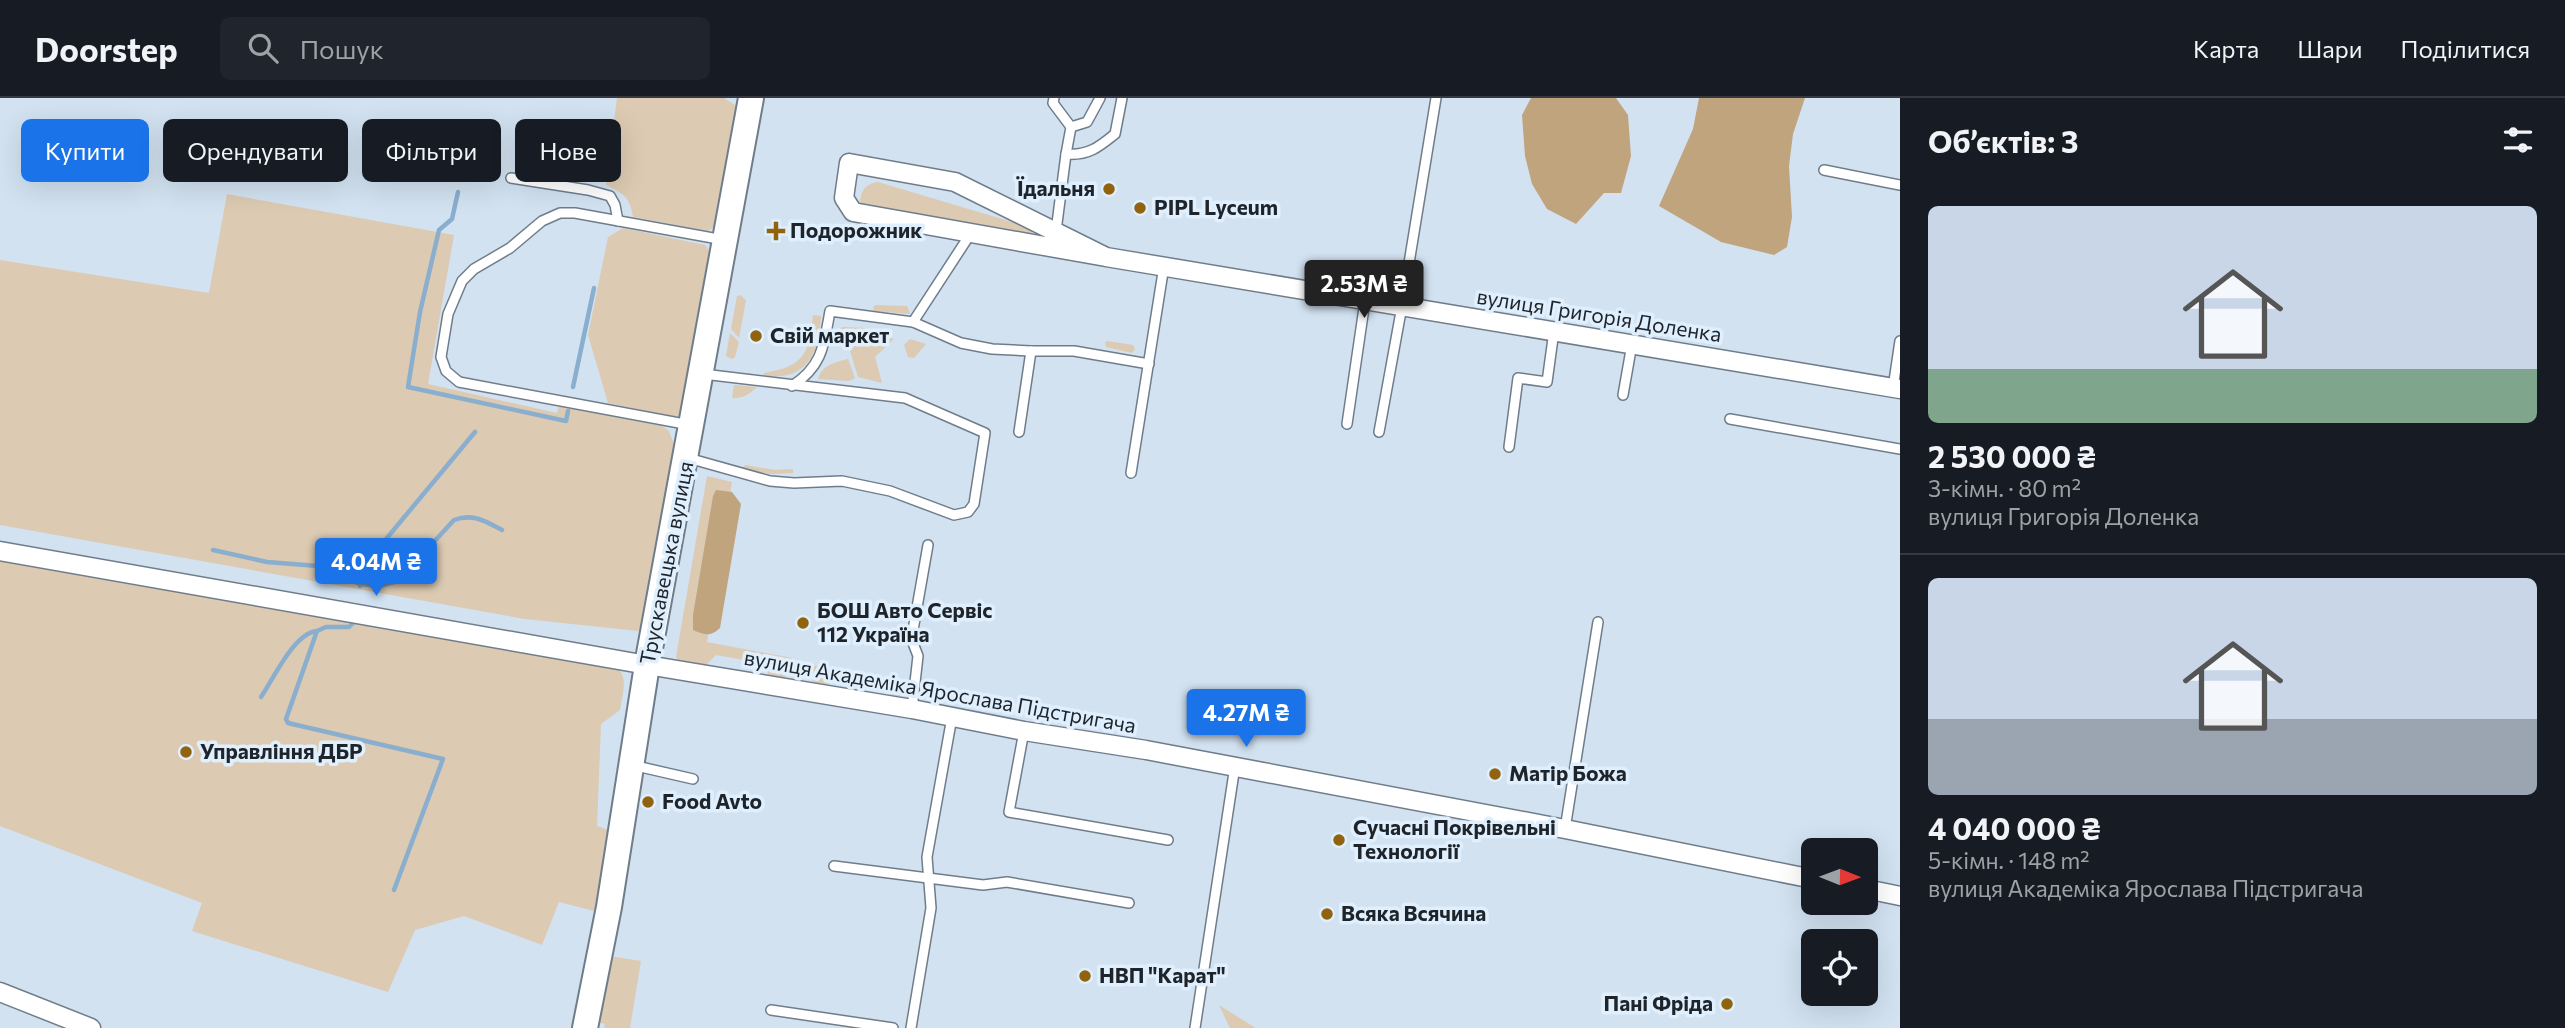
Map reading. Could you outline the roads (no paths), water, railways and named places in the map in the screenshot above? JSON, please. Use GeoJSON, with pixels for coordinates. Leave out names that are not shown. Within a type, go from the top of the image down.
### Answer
{"type":"FeatureCollection","features":[{"type":"Feature","properties":{"kind":"street","name":"Трускавецька вулиця"},"geometry":{"type":"LineString","coordinates":[[585,1028],[609,907],[647,665],[751,98]]}},
{"type":"Feature","properties":{"kind":"street","name":"вулиця Григорія Доленка"},"geometry":{"type":"LineString","coordinates":[[971,233],[853,212],[845,198],[849,163],[955,182],[1106,257],[1896,388]]}},
{"type":"Feature","properties":{"kind":"street"},"geometry":{"type":"LineString","coordinates":[[971,233],[1106,257]]}},
{"type":"Feature","properties":{"kind":"street","name":"вулиця Академіка Ярослава Підстригача"},"geometry":{"type":"LineString","coordinates":[[0,551],[1235,766],[1801,877]]}},
{"type":"Feature","properties":{"kind":"street"},"geometry":{"type":"LineString","coordinates":[[1878,891],[1900,896]]}},
{"type":"Feature","properties":{"kind":"street"},"geometry":{"type":"LineString","coordinates":[[0,992],[91,1028]]}},
{"type":"Feature","properties":{"kind":"lane"},"geometry":{"type":"LineString","coordinates":[[1054,98],[1054,103],[1071,127],[1056,231]]}},
{"type":"Feature","properties":{"kind":"lane"},"geometry":{"type":"LineString","coordinates":[[1071,127],[1087,122],[1100,98]]}},
{"type":"Feature","properties":{"kind":"lane"},"geometry":{"type":"LineString","coordinates":[[1066,154],[1081,156],[1115,134],[1122,98]]}},
{"type":"Feature","properties":{"kind":"lane"},"geometry":{"type":"LineString","coordinates":[[1379,432],[1436,98]]}},
{"type":"Feature","properties":{"kind":"lane"},"geometry":{"type":"LineString","coordinates":[[1824,170],[1900,185]]}},
{"type":"Feature","properties":{"kind":"lane"},"geometry":{"type":"LineString","coordinates":[[511,178],[602,193],[614,201],[618,221]]}},
{"type":"Feature","properties":{"kind":"lane"},"geometry":{"type":"LineString","coordinates":[[691,426],[465,384],[454,379],[444,367],[442,351],[448,314],[456,292],[470,272],[510,248],[534,226],[554,214],[575,213],[726,241]]}},
{"type":"Feature","properties":{"kind":"lane"},"geometry":{"type":"LineString","coordinates":[[913,322],[971,233]]}},
{"type":"Feature","properties":{"kind":"lane"},"geometry":{"type":"LineString","coordinates":[[1131,473],[1164,266]]}},
{"type":"Feature","properties":{"kind":"lane"},"geometry":{"type":"LineString","coordinates":[[1347,424],[1366,301]]}},
{"type":"Feature","properties":{"kind":"lane"},"geometry":{"type":"LineString","coordinates":[[792,386],[814,367],[823,348],[830,311],[913,322],[961,343],[992,349],[1074,351],[1149,364]]}},
{"type":"Feature","properties":{"kind":"lane"},"geometry":{"type":"LineString","coordinates":[[1509,447],[1518,378],[1547,382],[1554,331]]}},
{"type":"Feature","properties":{"kind":"lane"},"geometry":{"type":"LineString","coordinates":[[1896,388],[1900,341]]}},
{"type":"Feature","properties":{"kind":"lane"},"geometry":{"type":"LineString","coordinates":[[1623,394],[1632,344]]}},
{"type":"Feature","properties":{"kind":"lane"},"geometry":{"type":"LineString","coordinates":[[1019,432],[1031,351]]}},
{"type":"Feature","properties":{"kind":"lane"},"geometry":{"type":"LineString","coordinates":[[687,458],[770,481],[842,481],[890,491],[954,515],[968,512],[974,504],[985,433],[905,398],[701,374]]}},
{"type":"Feature","properties":{"kind":"lane"},"geometry":{"type":"LineString","coordinates":[[1730,419],[1900,449]]}},
{"type":"Feature","properties":{"kind":"lane"},"geometry":{"type":"LineString","coordinates":[[912,709],[918,656],[913,643],[913,630],[928,545]]}},
{"type":"Feature","properties":{"kind":"lane"},"geometry":{"type":"LineString","coordinates":[[1565,829],[1598,622]]}},
{"type":"Feature","properties":{"kind":"lane"},"geometry":{"type":"LineString","coordinates":[[911,1028],[931,908],[927,857],[952,717]]}},
{"type":"Feature","properties":{"kind":"lane"},"geometry":{"type":"LineString","coordinates":[[1024,731],[1009,812],[1168,840]]}},
{"type":"Feature","properties":{"kind":"lane"},"geometry":{"type":"LineString","coordinates":[[631,764],[693,779]]}},
{"type":"Feature","properties":{"kind":"lane"},"geometry":{"type":"LineString","coordinates":[[1195,1028],[1235,766]]}},
{"type":"Feature","properties":{"kind":"lane"},"geometry":{"type":"LineString","coordinates":[[834,866],[983,885],[1007,883],[1129,903]]}},
{"type":"Feature","properties":{"kind":"lane"},"geometry":{"type":"LineString","coordinates":[[771,1010],[893,1028]]}},
{"type":"Feature","properties":{"kind":"waterway"},"geometry":{"type":"LineString","coordinates":[[458,192],[452,219],[439,230],[420,312],[408,387],[566,421],[568,411]]}},
{"type":"Feature","properties":{"kind":"waterway"},"geometry":{"type":"LineString","coordinates":[[573,387],[594,288]]}},
{"type":"Feature","properties":{"kind":"waterway"},"geometry":{"type":"LineString","coordinates":[[360,586],[362,568],[475,432]]}},
{"type":"Feature","properties":{"kind":"waterway"},"geometry":{"type":"LineString","coordinates":[[213,550],[267,562],[318,566],[360,584],[380,586],[398,581],[454,520],[473,518],[502,530]]}},
{"type":"Feature","properties":{"kind":"waterway"},"geometry":{"type":"LineString","coordinates":[[354,622],[349,627],[326,627],[317,631],[286,719],[288,723],[443,759],[394,890]]}},
{"type":"Feature","properties":{"kind":"waterway"},"geometry":{"type":"LineString","coordinates":[[261,697],[300,639],[317,631]]}},
{"type":"Feature","properties":{"kind":"place","name":"Їдальня"},"geometry":{"type":"Point","coordinates":[1109,189]}},
{"type":"Feature","properties":{"kind":"place","name":"PIPL Lyceum"},"geometry":{"type":"Point","coordinates":[1140,208]}},
{"type":"Feature","properties":{"kind":"place","name":"Подорожник"},"geometry":{"type":"Point","coordinates":[776,231]}},
{"type":"Feature","properties":{"kind":"place","name":"Свiй маркет"},"geometry":{"type":"Point","coordinates":[756,336]}},
{"type":"Feature","properties":{"kind":"place","name":"БОШ Авто Сервіс 112 Україна"},"geometry":{"type":"Point","coordinates":[803,623]}},
{"type":"Feature","properties":{"kind":"place","name":"Управління ДБР"},"geometry":{"type":"Point","coordinates":[186,752]}},
{"type":"Feature","properties":{"kind":"place","name":"Матір Божа"},"geometry":{"type":"Point","coordinates":[1495,774]}},
{"type":"Feature","properties":{"kind":"place","name":"Food Avto"},"geometry":{"type":"Point","coordinates":[648,802]}},
{"type":"Feature","properties":{"kind":"place","name":"Сучасні Покрівельні Технології"},"geometry":{"type":"Point","coordinates":[1339,840]}},
{"type":"Feature","properties":{"kind":"place","name":"Всяка Всячина"},"geometry":{"type":"Point","coordinates":[1327,914]}},
{"type":"Feature","properties":{"kind":"place","name":"НВП \"Карат\""},"geometry":{"type":"Point","coordinates":[1085,976]}},
{"type":"Feature","properties":{"kind":"place","name":"Пані Фріда"},"geometry":{"type":"Point","coordinates":[1727,1004]}}]}
